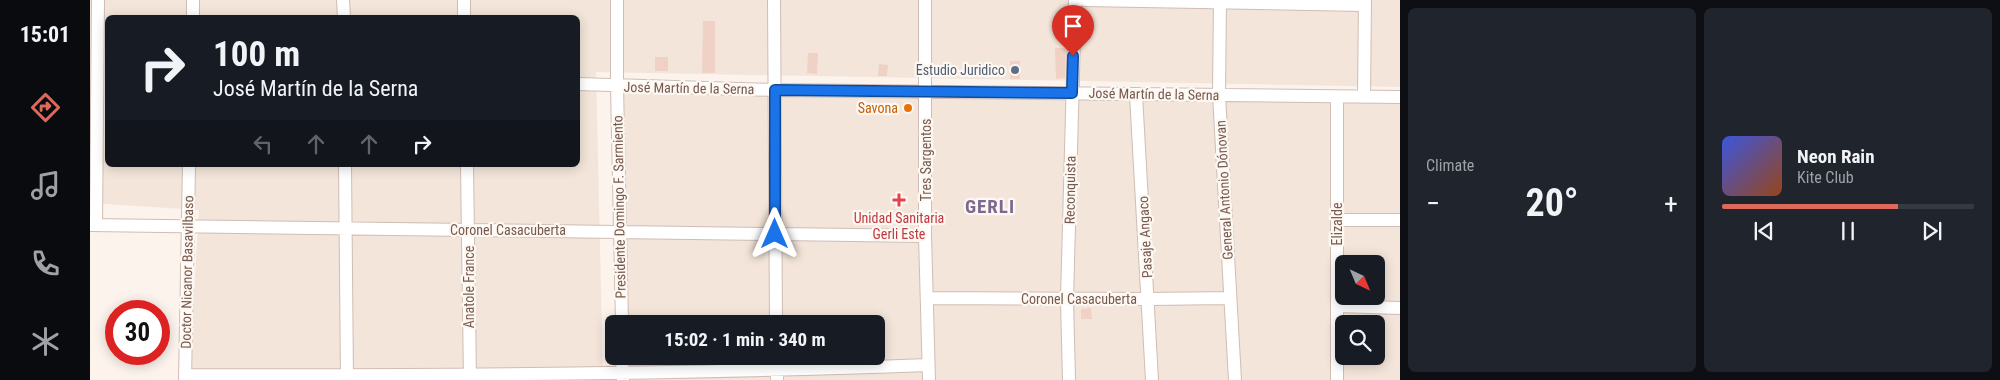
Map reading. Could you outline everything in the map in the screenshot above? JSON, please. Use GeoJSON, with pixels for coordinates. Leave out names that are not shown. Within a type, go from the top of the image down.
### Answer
{"type":"FeatureCollection","features":[{"type":"Feature","properties":{"kind":"street"},"geometry":{"type":"LineString","coordinates":[[93,225],[98,79],[98,0]]}},
{"type":"Feature","properties":{"kind":"street"},"geometry":{"type":"LineString","coordinates":[[193,0],[193,15]]}},
{"type":"Feature","properties":{"kind":"street"},"geometry":{"type":"LineString","coordinates":[[343,0],[344,15]]}},
{"type":"Feature","properties":{"kind":"street"},"geometry":{"type":"LineString","coordinates":[[464,0],[464,15]]}},
{"type":"Feature","properties":{"kind":"street","name":"Presidente Domingo F. Sarmiento"},"geometry":{"type":"LineString","coordinates":[[617,0],[622,315]]}},
{"type":"Feature","properties":{"kind":"street"},"geometry":{"type":"LineString","coordinates":[[774,0],[776,315]]}},
{"type":"Feature","properties":{"kind":"street","name":"Tres Sargentos"},"geometry":{"type":"LineString","coordinates":[[925,0],[925,236],[929,380]]}},
{"type":"Feature","properties":{"kind":"street","name":"Reconquista"},"geometry":{"type":"LineString","coordinates":[[1070,380],[1067,300],[1075,0]]}},
{"type":"Feature","properties":{"kind":"street"},"geometry":{"type":"LineString","coordinates":[[1084,0],[1364,3],[1364,97]]}},
{"type":"Feature","properties":{"kind":"street","name":"General Antonio Dónovan"},"geometry":{"type":"LineString","coordinates":[[1220,1],[1219,95],[1235,380]]}},
{"type":"Feature","properties":{"kind":"street","name":"José Martín de la Serna"},"geometry":{"type":"LineString","coordinates":[[580,84],[775,90],[1400,97]]}},
{"type":"Feature","properties":{"kind":"street","name":"Pasaje Angaco"},"geometry":{"type":"LineString","coordinates":[[1136,95],[1152,380]]}},
{"type":"Feature","properties":{"kind":"street","name":"Elizalde"},"geometry":{"type":"LineString","coordinates":[[1337,97],[1338,380]]}},
{"type":"Feature","properties":{"kind":"street","name":"Doctor Nicanor Basavilbaso"},"geometry":{"type":"LineString","coordinates":[[185,377],[189,167]]}},
{"type":"Feature","properties":{"kind":"street"},"geometry":{"type":"LineString","coordinates":[[345,167],[347,378]]}},
{"type":"Feature","properties":{"kind":"street","name":"Anatole France"},"geometry":{"type":"LineString","coordinates":[[467,167],[470,377]]}},
{"type":"Feature","properties":{"kind":"street"},"geometry":{"type":"LineString","coordinates":[[1337,220],[1400,220]]}},
{"type":"Feature","properties":{"kind":"street","name":"Coronel Casacuberta"},"geometry":{"type":"LineString","coordinates":[[93,225],[925,236]]}},
{"type":"Feature","properties":{"kind":"street","name":"Coronel Casacuberta"},"geometry":{"type":"LineString","coordinates":[[928,298],[1067,300],[1230,298]]}},
{"type":"Feature","properties":{"kind":"street"},"geometry":{"type":"LineString","coordinates":[[1337,306],[1400,308]]}},
{"type":"Feature","properties":{"kind":"street"},"geometry":{"type":"LineString","coordinates":[[185,377],[347,378],[777,375],[928,365]]}},
{"type":"Feature","properties":{"kind":"shaded area"},"geometry":{"type":"Polygon","coordinates":[[[90,0],[1400,0],[1400,87],[596,72],[603,380],[189,380],[199,210],[90,203],[90,0]]]}},
{"type":"Feature","properties":{"kind":"shaded area"},"geometry":{"type":"Polygon","coordinates":[[[623,89],[1400,103],[1400,380],[628,380],[628,365],[885,365],[885,315],[627,315],[623,89]]]}},
{"type":"Feature","properties":{"kind":"building"},"geometry":{"type":"Polygon","coordinates":[[[703,21],[715,21],[715,73],[702,73],[703,21]]]}},
{"type":"Feature","properties":{"kind":"building"},"geometry":{"type":"Polygon","coordinates":[[[1055,48],[1066,48],[1065,78],[1056,79],[1055,48]]]}},
{"type":"Feature","properties":{"kind":"building"},"geometry":{"type":"Polygon","coordinates":[[[808,53],[818,53],[817,74],[807,73],[808,53]]]}},
{"type":"Feature","properties":{"kind":"building"},"geometry":{"type":"Polygon","coordinates":[[[655,57],[668,57],[668,71],[655,71],[655,57]]]}},
{"type":"Feature","properties":{"kind":"building","name":"Estudio Juridico"},"geometry":{"type":"Polygon","coordinates":[[[1010,61],[1020,61],[1020,79],[1010,79],[1010,61]]]}},
{"type":"Feature","properties":{"kind":"building"},"geometry":{"type":"Polygon","coordinates":[[[879,64],[888,65],[887,76],[878,76],[879,64]]]}},
{"type":"Feature","properties":{"kind":"building"},"geometry":{"type":"Polygon","coordinates":[[[1091,308],[1092,319],[1081,319],[1081,309],[1091,308]]]}},
{"type":"Feature","properties":{"kind":"place","name":"Estudio Juridico"},"geometry":{"type":"Point","coordinates":[1015,70]}},
{"type":"Feature","properties":{"kind":"place","name":"Savona"},"geometry":{"type":"Point","coordinates":[908,108]}},
{"type":"Feature","properties":{"kind":"place","name":"Unidad Sanitaria Gerli Este"},"geometry":{"type":"Point","coordinates":[899,200]}},
{"type":"Feature","properties":{"kind":"district","name":"GERLI"},"geometry":{"type":"Point","coordinates":[990,206]}},
{"type":"Feature","properties":{"kind":"route"},"geometry":{"type":"LineString","coordinates":[[775,234],[775,90],[1072,93],[1073,56]]}}]}
